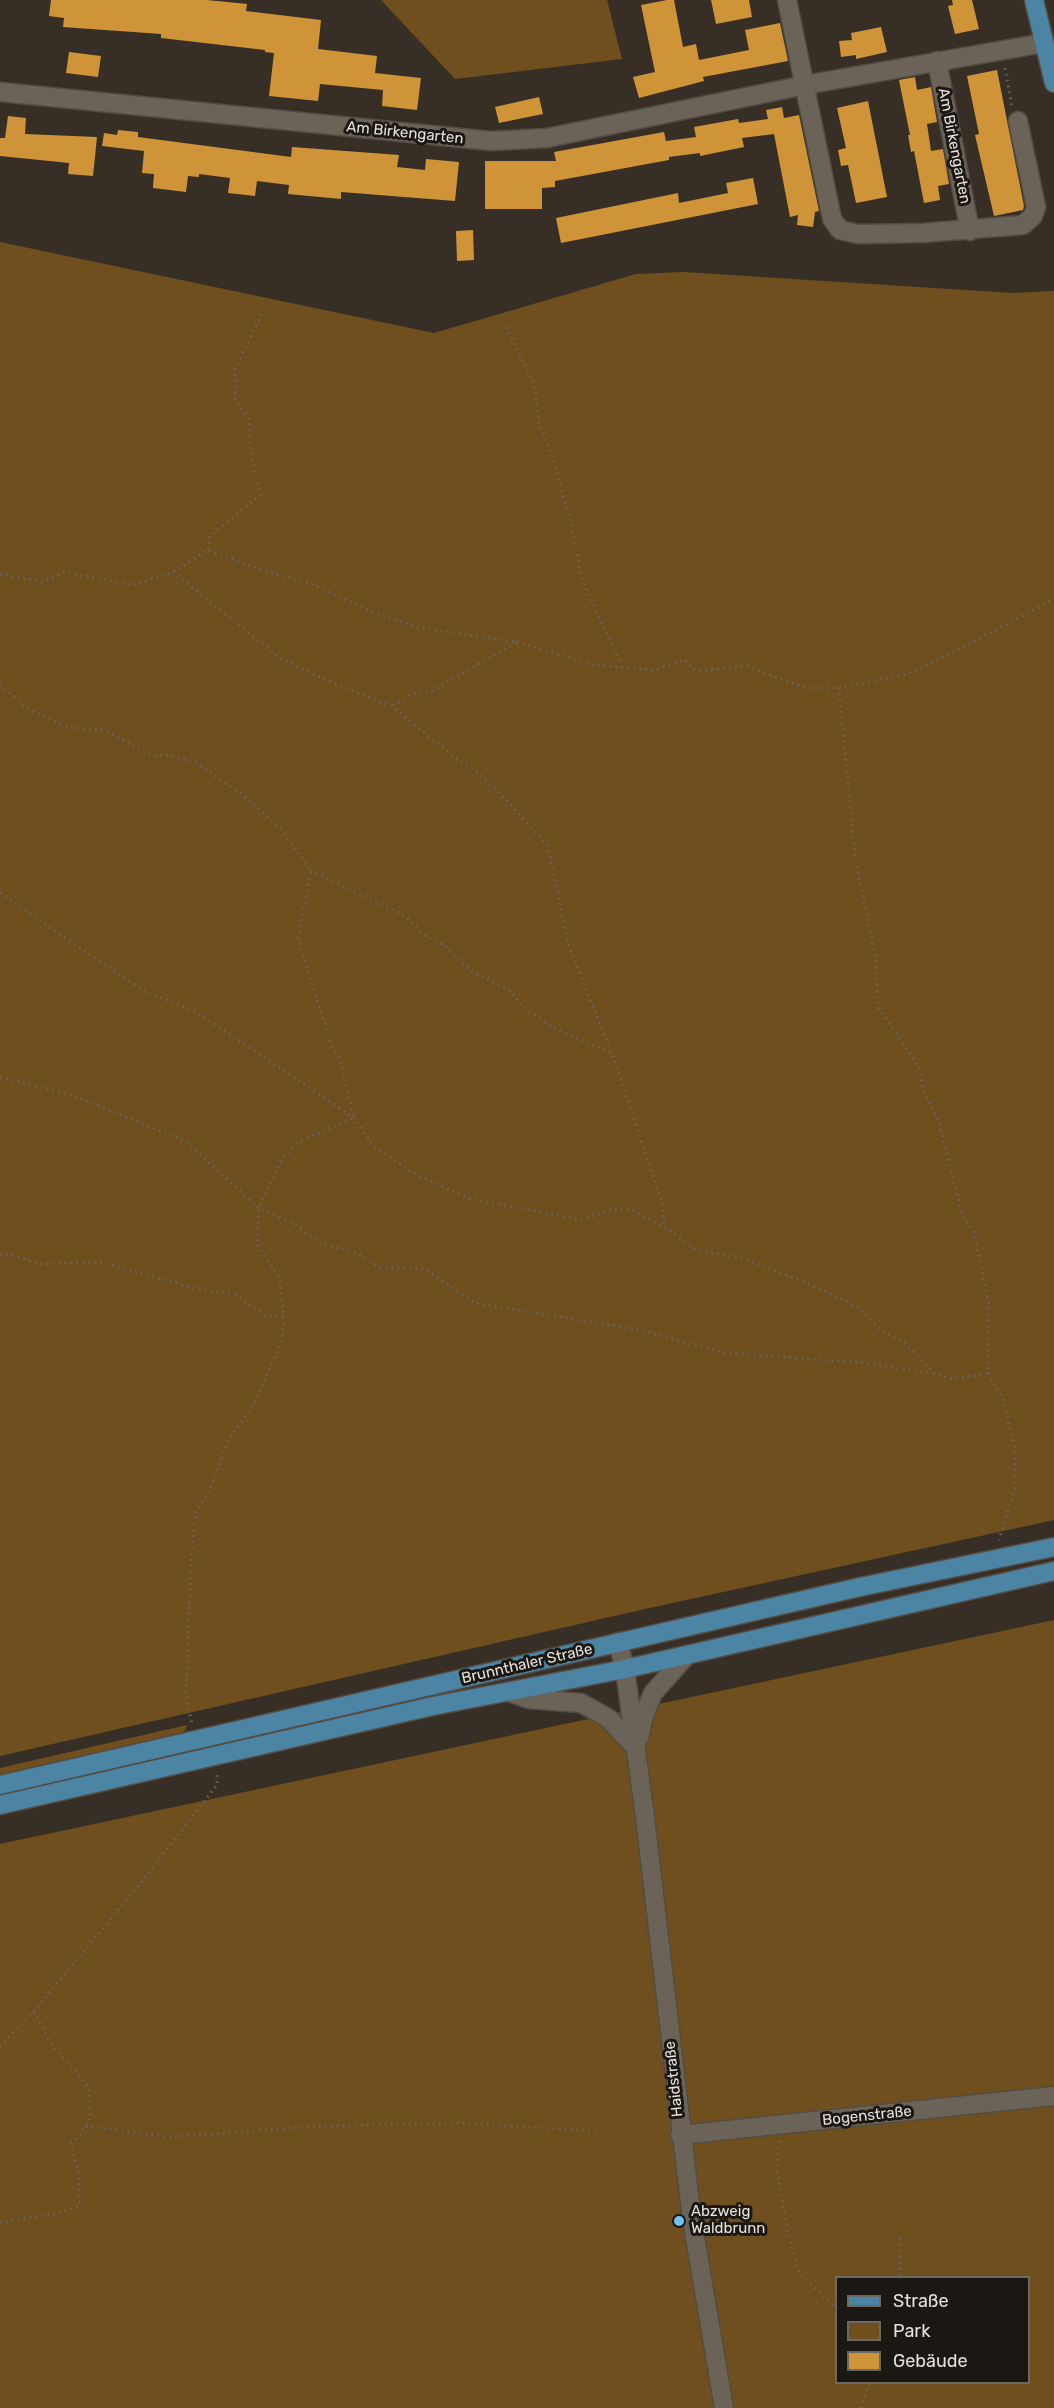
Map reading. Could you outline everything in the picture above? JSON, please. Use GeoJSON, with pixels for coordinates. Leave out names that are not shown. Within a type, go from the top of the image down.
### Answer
{"type":"FeatureCollection","features":[{"type":"Feature","properties":{"kind":"main road"},"geometry":{"type":"LineString","coordinates":[[1034,0],[1054,83]]}},
{"type":"Feature","properties":{"kind":"main road","name":"Brunnthaler Straße"},"geometry":{"type":"LineString","coordinates":[[0,1785],[860,1587],[1054,1547]]}},
{"type":"Feature","properties":{"kind":"main road","name":"Brunnthaler Straße"},"geometry":{"type":"LineString","coordinates":[[0,1805],[434,1706],[625,1669],[1054,1571]]}},
{"type":"Feature","properties":{"kind":"street"},"geometry":{"type":"LineString","coordinates":[[787,0],[832,219],[840,230],[858,234],[969,231],[1023,225],[1033,216],[1036,207],[1018,121]]}},
{"type":"Feature","properties":{"kind":"street","name":"Am Birkengarten"},"geometry":{"type":"LineString","coordinates":[[0,92],[491,141],[547,138],[805,85],[1044,43]]}},
{"type":"Feature","properties":{"kind":"street","name":"Am Birkengarten"},"geometry":{"type":"LineString","coordinates":[[938,61],[969,231]]}},
{"type":"Feature","properties":{"kind":"street","name":"Haidstraße"},"geometry":{"type":"LineString","coordinates":[[618,1642],[625,1669],[636,1748],[680,2135],[724,2408]]}},
{"type":"Feature","properties":{"kind":"street","name":"Haidstraße"},"geometry":{"type":"LineString","coordinates":[[636,1748],[653,1693],[687,1654]]}},
{"type":"Feature","properties":{"kind":"street"},"geometry":{"type":"LineString","coordinates":[[509,1692],[530,1699],[581,1703],[608,1718],[636,1748]]}},
{"type":"Feature","properties":{"kind":"street","name":"Bogenstraße"},"geometry":{"type":"LineString","coordinates":[[680,2135],[1054,2096]]}},
{"type":"Feature","properties":{"kind":"path"},"geometry":{"type":"LineString","coordinates":[[1002,50],[1012,106],[1018,121]]}},
{"type":"Feature","properties":{"kind":"path"},"geometry":{"type":"LineString","coordinates":[[0,574],[43,582],[64,572],[134,585],[173,573],[208,550],[210,536],[260,495],[249,442],[250,421],[235,399],[235,368],[265,308]]}},
{"type":"Feature","properties":{"kind":"path"},"geometry":{"type":"LineString","coordinates":[[506,327],[534,384],[539,424],[571,523],[582,579],[621,665]]}},
{"type":"Feature","properties":{"kind":"path"},"geometry":{"type":"LineString","coordinates":[[208,550],[261,570],[312,584],[370,611],[415,627],[517,642],[594,665],[621,665],[653,670],[684,660],[696,671],[748,666],[805,688],[839,688],[902,675],[1054,599]]}},
{"type":"Feature","properties":{"kind":"path"},"geometry":{"type":"LineString","coordinates":[[173,573],[280,658],[392,706],[455,758],[475,770],[500,793],[548,846],[568,943],[612,1054],[663,1203],[665,1227]]}},
{"type":"Feature","properties":{"kind":"path"},"geometry":{"type":"LineString","coordinates":[[392,706],[412,694],[430,692],[517,642]]}},
{"type":"Feature","properties":{"kind":"path"},"geometry":{"type":"LineString","coordinates":[[0,685],[30,710],[71,728],[105,730],[151,756],[168,755],[197,763],[242,794],[280,828],[311,870],[406,917],[423,935],[444,945],[471,970],[511,991],[522,1006],[554,1028],[612,1054]]}},
{"type":"Feature","properties":{"kind":"path"},"geometry":{"type":"LineString","coordinates":[[839,688],[855,857],[874,955],[878,1006],[919,1068],[924,1092],[938,1119],[962,1214],[974,1232],[989,1304],[988,1373],[1004,1402],[1015,1449],[1015,1486],[1001,1530]]}},
{"type":"Feature","properties":{"kind":"path"},"geometry":{"type":"LineString","coordinates":[[311,870],[298,938],[330,1042],[339,1058],[354,1118]]}},
{"type":"Feature","properties":{"kind":"path"},"geometry":{"type":"LineString","coordinates":[[0,893],[145,992],[195,1011],[354,1118],[373,1145],[411,1172],[471,1199],[581,1220],[614,1209],[634,1210],[665,1227],[696,1250],[738,1257],[803,1281],[856,1306],[883,1332],[906,1344],[935,1374]]}},
{"type":"Feature","properties":{"kind":"path"},"geometry":{"type":"LineString","coordinates":[[0,1077],[69,1094],[185,1141],[259,1208],[294,1224],[318,1242],[359,1254],[378,1267],[425,1269],[475,1303],[641,1330],[726,1353],[867,1363],[953,1379],[988,1373]]}},
{"type":"Feature","properties":{"kind":"path"},"geometry":{"type":"LineString","coordinates":[[191,1718],[186,1696],[196,1512],[213,1483],[228,1441],[256,1401],[282,1339],[284,1316],[279,1278],[257,1244],[259,1208],[282,1158],[300,1141],[354,1118]]}},
{"type":"Feature","properties":{"kind":"path"},"geometry":{"type":"LineString","coordinates":[[0,1254],[11,1254],[40,1264],[99,1262],[207,1291],[234,1294],[266,1316],[284,1316]]}},
{"type":"Feature","properties":{"kind":"path"},"geometry":{"type":"LineString","coordinates":[[0,2046],[34,2011],[217,1785]]}},
{"type":"Feature","properties":{"kind":"path"},"geometry":{"type":"LineString","coordinates":[[0,2222],[55,2214],[79,2206],[79,2175],[71,2144],[91,2116],[88,2087],[50,2043],[34,2011]]}},
{"type":"Feature","properties":{"kind":"path"},"geometry":{"type":"LineString","coordinates":[[86,2126],[170,2137],[318,2126],[458,2123],[596,2131]]}},
{"type":"Feature","properties":{"kind":"path"},"geometry":{"type":"LineString","coordinates":[[780,2125],[777,2171],[788,2232],[799,2273],[835,2306]]}},
{"type":"Feature","properties":{"kind":"path"},"geometry":{"type":"LineString","coordinates":[[899,2238],[900,2276]]}},
{"type":"Feature","properties":{"kind":"path"},"geometry":{"type":"LineString","coordinates":[[861,2408],[868,2384]]}},
{"type":"Feature","properties":{"kind":"green space"},"geometry":{"type":"Polygon","coordinates":[[[381,0],[607,0],[622,59],[455,79],[381,0]]]}},
{"type":"Feature","properties":{"kind":"green space"},"geometry":{"type":"Polygon","coordinates":[[[0,242],[434,333],[636,274],[683,272],[1013,293],[1054,291],[1054,1520],[645,1609],[0,1756],[0,242]]]}},
{"type":"Feature","properties":{"kind":"green space"},"geometry":{"type":"Polygon","coordinates":[[[1054,1620],[1054,2408],[0,2408],[0,1844],[1054,1620]]]}},
{"type":"Feature","properties":{"kind":"green space"},"geometry":{"type":"Polygon","coordinates":[[[187,1725],[179,1736],[0,1776],[0,1768],[187,1725]]]}},
{"type":"Feature","properties":{"kind":"building"},"geometry":{"type":"Polygon","coordinates":[[[51,0],[207,0],[247,4],[246,11],[321,20],[318,49],[377,56],[375,73],[421,78],[417,110],[382,106],[383,90],[320,84],[318,101],[269,96],[274,53],[161,38],[161,34],[63,27],[64,18],[49,16],[51,0]]]}},
{"type":"Feature","properties":{"kind":"building"},"geometry":{"type":"Polygon","coordinates":[[[674,0],[683,47],[696,44],[699,60],[749,50],[745,30],[780,23],[788,61],[703,77],[704,81],[639,98],[633,77],[655,72],[641,5],[674,0]]]}},
{"type":"Feature","properties":{"kind":"building"},"geometry":{"type":"Polygon","coordinates":[[[711,0],[749,0],[752,17],[716,24],[711,0]]]}},
{"type":"Feature","properties":{"kind":"building"},"geometry":{"type":"Polygon","coordinates":[[[952,0],[972,0],[979,29],[955,34],[948,6],[953,5],[952,0]]]}},
{"type":"Feature","properties":{"kind":"building"},"geometry":{"type":"Polygon","coordinates":[[[881,27],[887,52],[856,59],[856,55],[841,57],[839,41],[852,40],[851,33],[881,27]]]}},
{"type":"Feature","properties":{"kind":"building"},"geometry":{"type":"Polygon","coordinates":[[[69,52],[101,56],[98,77],[66,73],[69,52]]]}},
{"type":"Feature","properties":{"kind":"building"},"geometry":{"type":"Polygon","coordinates":[[[997,70],[1024,206],[1023,210],[994,216],[975,135],[979,134],[967,76],[997,70]]]}},
{"type":"Feature","properties":{"kind":"building"},"geometry":{"type":"Polygon","coordinates":[[[915,77],[917,90],[931,87],[937,122],[927,124],[931,151],[943,149],[949,184],[938,186],[940,200],[924,203],[914,151],[911,152],[908,135],[910,135],[899,80],[915,77]]]}},
{"type":"Feature","properties":{"kind":"building"},"geometry":{"type":"Polygon","coordinates":[[[539,97],[543,114],[499,123],[495,107],[539,97]]]}},
{"type":"Feature","properties":{"kind":"building"},"geometry":{"type":"Polygon","coordinates":[[[868,101],[887,197],[856,203],[848,165],[841,166],[838,150],[846,148],[837,108],[868,101]]]}},
{"type":"Feature","properties":{"kind":"building"},"geometry":{"type":"Polygon","coordinates":[[[782,107],[784,118],[799,115],[819,211],[815,212],[813,227],[797,225],[798,215],[790,217],[774,134],[742,138],[744,147],[700,156],[700,153],[669,157],[669,160],[555,181],[555,187],[542,188],[542,209],[485,209],[485,161],[556,161],[554,152],[664,132],[666,141],[696,137],[694,127],[738,119],[739,123],[768,119],[766,110],[782,107]]]}},
{"type":"Feature","properties":{"kind":"building"},"geometry":{"type":"Polygon","coordinates":[[[8,116],[26,118],[25,134],[97,137],[93,176],[68,174],[69,163],[0,156],[0,138],[5,138],[8,116]]]}},
{"type":"Feature","properties":{"kind":"building"},"geometry":{"type":"Polygon","coordinates":[[[118,130],[138,132],[138,137],[291,157],[292,147],[399,155],[397,167],[425,170],[426,159],[459,162],[455,201],[341,192],[341,199],[288,194],[289,185],[257,181],[255,196],[228,193],[230,178],[199,174],[199,177],[188,176],[186,192],[153,188],[154,174],[142,173],[144,151],[102,146],[104,133],[117,135],[118,130]]]}},
{"type":"Feature","properties":{"kind":"building"},"geometry":{"type":"Polygon","coordinates":[[[753,178],[758,204],[561,243],[556,218],[678,193],[679,203],[728,193],[726,183],[753,178]]]}},
{"type":"Feature","properties":{"kind":"building"},"geometry":{"type":"Polygon","coordinates":[[[473,230],[474,260],[457,261],[456,231],[473,230]]]}},
{"type":"Feature","properties":{"kind":"place","name":"Abzweig Waldbrunn"},"geometry":{"type":"Point","coordinates":[679,2221]}}]}
